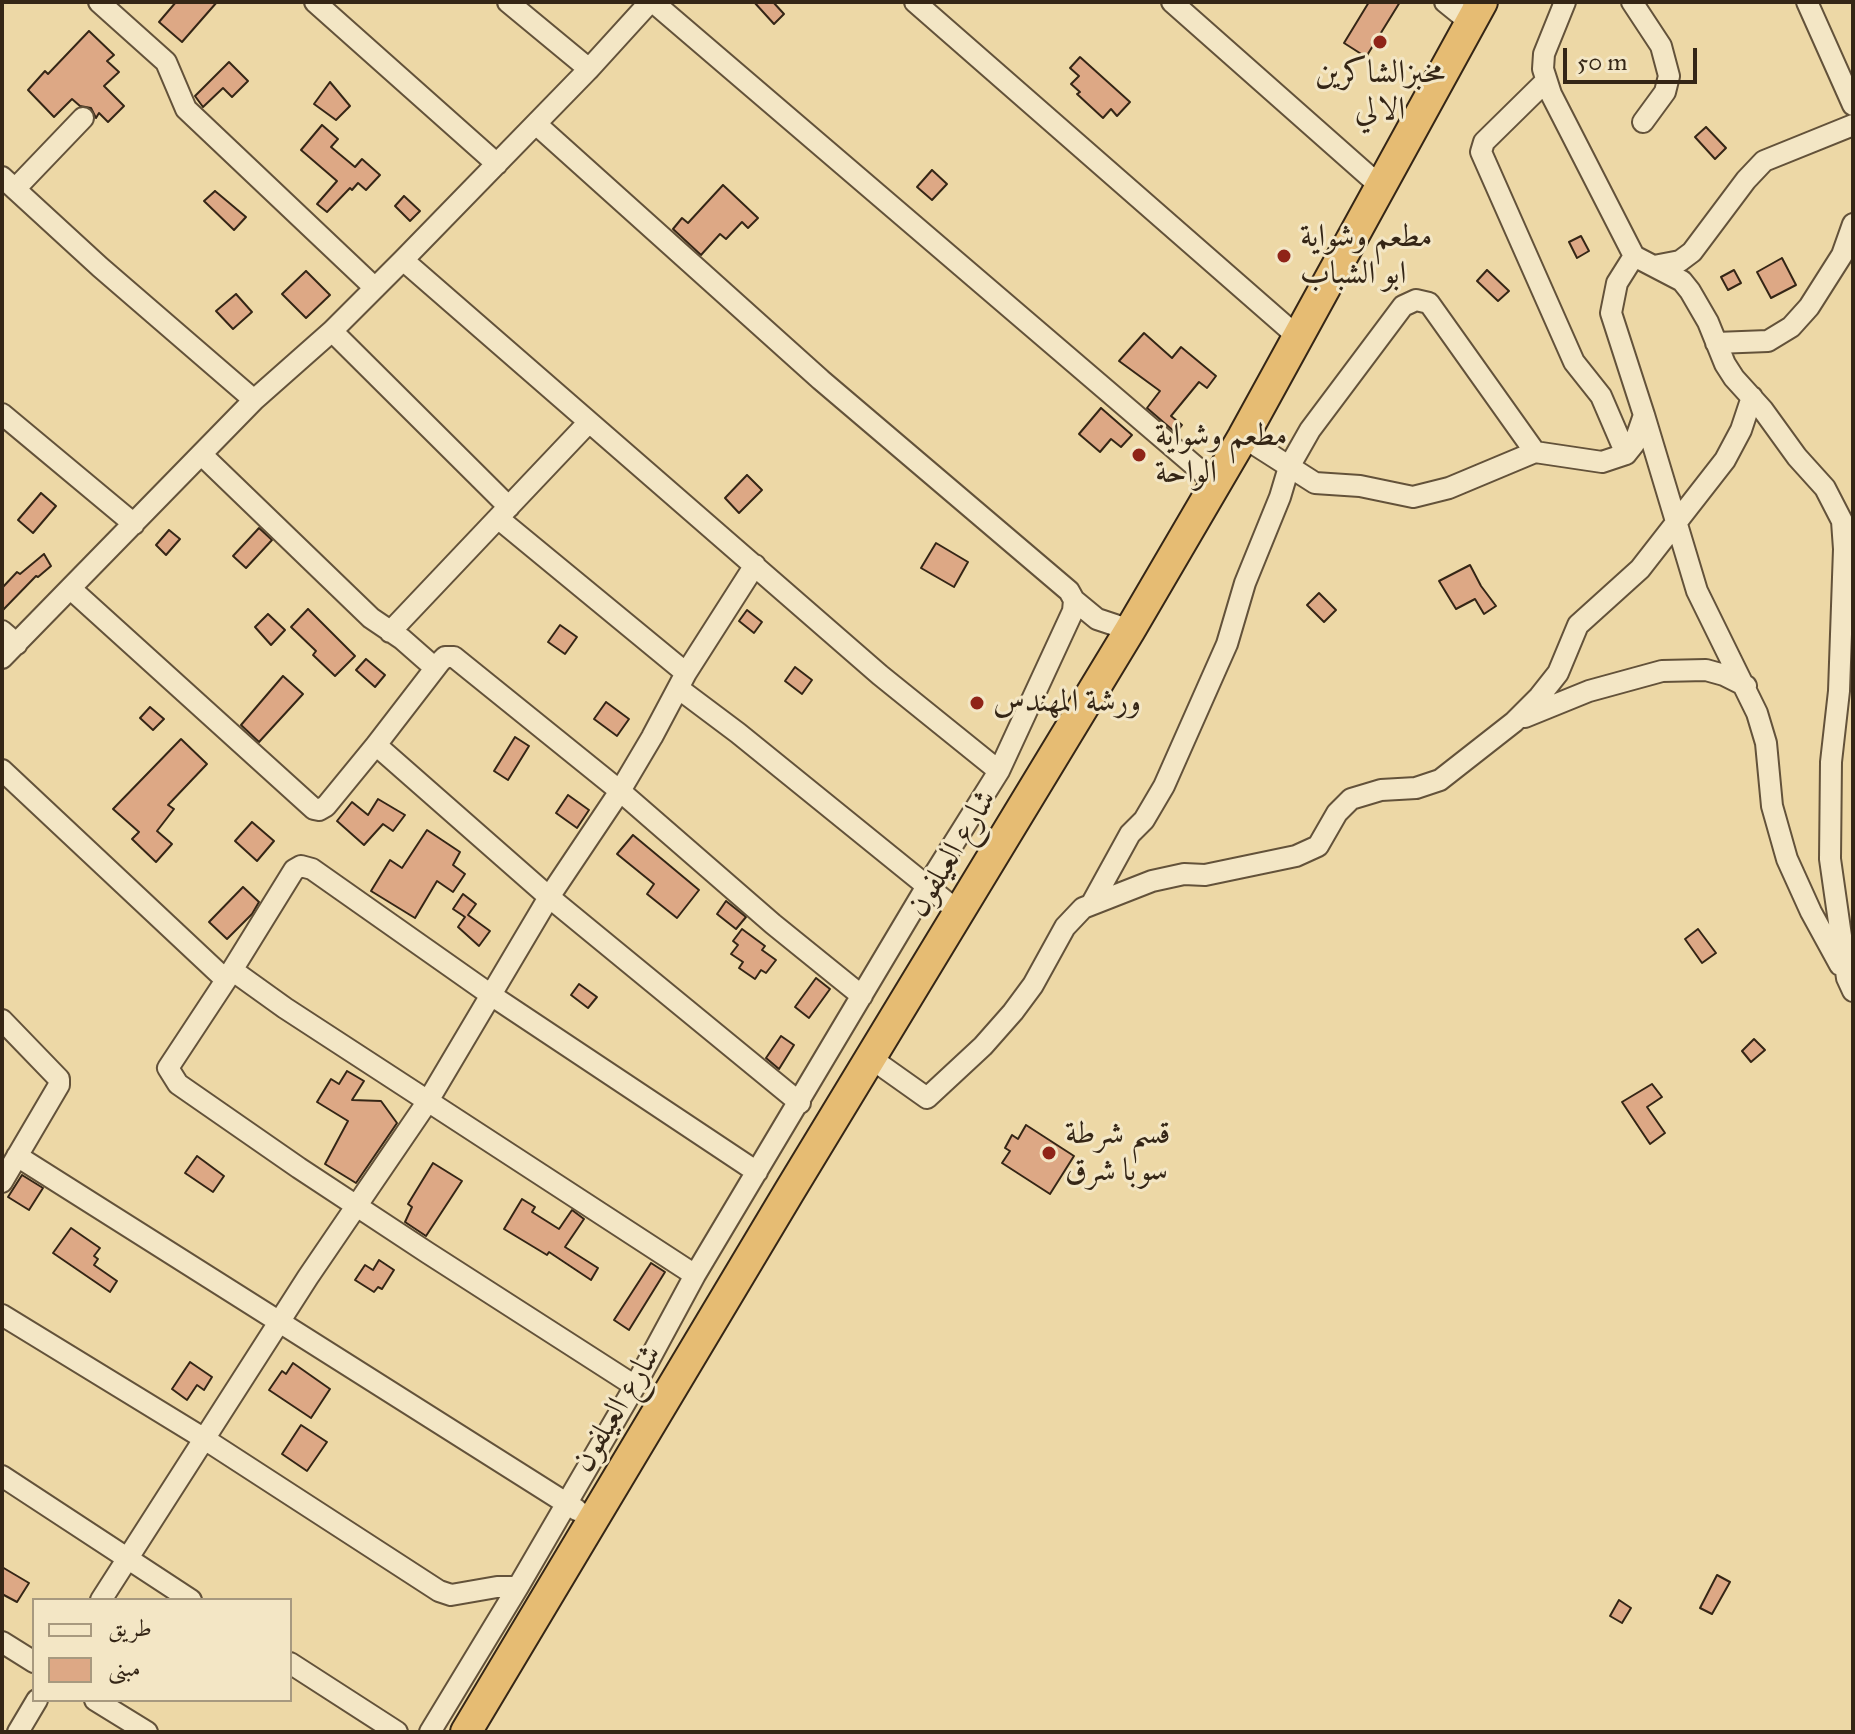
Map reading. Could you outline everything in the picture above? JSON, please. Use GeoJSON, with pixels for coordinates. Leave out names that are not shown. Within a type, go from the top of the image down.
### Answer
{"type":"FeatureCollection","features":[{"type":"Feature","properties":{"kind":"highway","name":"شارع العيلفون"},"geometry":{"type":"LineString","coordinates":[[466,1732],[1216,484],[1477,12]]}},
{"type":"Feature","properties":{"kind":"street"},"geometry":{"type":"LineString","coordinates":[[99,2],[166,62],[186,109],[375,288]]}},
{"type":"Feature","properties":{"kind":"street"},"geometry":{"type":"LineString","coordinates":[[315,2],[497,164]]}},
{"type":"Feature","properties":{"kind":"street"},"geometry":{"type":"LineString","coordinates":[[508,2],[589,69]]}},
{"type":"Feature","properties":{"kind":"street"},"geometry":{"type":"LineString","coordinates":[[2,658],[10,637],[71,589],[254,400],[332,331],[651,2],[1216,484]]}},
{"type":"Feature","properties":{"kind":"street"},"geometry":{"type":"LineString","coordinates":[[915,2],[1298,337]]}},
{"type":"Feature","properties":{"kind":"street"},"geometry":{"type":"LineString","coordinates":[[1172,2],[1380,186]]}},
{"type":"Feature","properties":{"kind":"street"},"geometry":{"type":"LineString","coordinates":[[1445,2],[1477,12]]}},
{"type":"Feature","properties":{"kind":"street"},"geometry":{"type":"LineString","coordinates":[[1565,2],[1544,54],[1545,82],[1634,256],[1682,281],[1690,291],[1734,378],[1825,488],[1842,521],[1844,549],[1839,691],[1831,762],[1830,816],[1833,885],[1850,985]]}},
{"type":"Feature","properties":{"kind":"street"},"geometry":{"type":"LineString","coordinates":[[1632,2],[1661,46],[1669,76],[1665,92],[1643,122]]}},
{"type":"Feature","properties":{"kind":"street"},"geometry":{"type":"LineString","coordinates":[[1807,2],[1853,105]]}},
{"type":"Feature","properties":{"kind":"street"},"geometry":{"type":"LineString","coordinates":[[1545,82],[1484,142],[1481,152],[1574,362],[1601,396],[1626,454]]}},
{"type":"Feature","properties":{"kind":"street"},"geometry":{"type":"LineString","coordinates":[[83,118],[8,183],[254,400]]}},
{"type":"Feature","properties":{"kind":"street"},"geometry":{"type":"LineString","coordinates":[[536,124],[821,380],[1069,591],[1074,600],[1097,619],[1130,630]]}},
{"type":"Feature","properties":{"kind":"street"},"geometry":{"type":"LineString","coordinates":[[1654,266],[1680,261],[1692,252],[1764,161],[1853,125]]}},
{"type":"Feature","properties":{"kind":"street"},"geometry":{"type":"LineString","coordinates":[[1716,343],[1768,341],[1791,327],[1809,307],[1842,255],[1853,224]]}},
{"type":"Feature","properties":{"kind":"street"},"geometry":{"type":"LineString","coordinates":[[1634,256],[1617,283],[1611,313],[1697,591],[1757,713],[1766,743],[1772,806],[1787,859],[1850,985]]}},
{"type":"Feature","properties":{"kind":"street"},"geometry":{"type":"LineString","coordinates":[[403,260],[880,675],[999,771]]}},
{"type":"Feature","properties":{"kind":"street"},"geometry":{"type":"LineString","coordinates":[[1092,903],[1130,834],[1144,820],[1164,786],[1227,644],[1245,583],[1289,467],[1310,430],[1403,306],[1416,300],[1429,303],[1535,452]]}},
{"type":"Feature","properties":{"kind":"street"},"geometry":{"type":"LineString","coordinates":[[332,331],[504,513],[738,733],[959,912]]}},
{"type":"Feature","properties":{"kind":"street"},"geometry":{"type":"LineString","coordinates":[[872,1059],[927,1098],[983,1046],[1013,1012],[1033,985],[1065,927],[1083,908],[1173,876],[1205,875],[1296,856],[1318,846],[1337,813],[1351,799],[1381,790],[1416,788],[1440,780],[1514,722],[1539,697],[1558,673],[1578,625],[1640,569],[1730,452],[1752,397]]}},
{"type":"Feature","properties":{"kind":"street"},"geometry":{"type":"LineString","coordinates":[[2,414],[134,524]]}},
{"type":"Feature","properties":{"kind":"street"},"geometry":{"type":"LineString","coordinates":[[1243,437],[1315,483],[1360,486],[1413,497],[1449,488],[1535,452],[1602,462],[1626,454],[1638,437],[1644,415]]}},
{"type":"Feature","properties":{"kind":"street"},"geometry":{"type":"LineString","coordinates":[[390,632],[589,422]]}},
{"type":"Feature","properties":{"kind":"street"},"geometry":{"type":"LineString","coordinates":[[202,455],[371,618],[402,639],[435,668]]}},
{"type":"Feature","properties":{"kind":"street"},"geometry":{"type":"LineString","coordinates":[[102,1598],[278,1322],[428,1101],[549,897],[620,791],[682,681],[755,565]]}},
{"type":"Feature","properties":{"kind":"street"},"geometry":{"type":"LineString","coordinates":[[71,589],[314,809],[319,810],[326,806],[376,745],[435,668],[445,657],[454,657],[620,791],[773,924],[862,996]]}},
{"type":"Feature","properties":{"kind":"street"},"geometry":{"type":"LineString","coordinates":[[430,1732],[635,1386],[695,1275],[999,771],[1073,611],[1074,600]]}},
{"type":"Feature","properties":{"kind":"street"},"geometry":{"type":"LineString","coordinates":[[1514,722],[1589,691],[1662,671],[1706,670],[1746,686]]}},
{"type":"Feature","properties":{"kind":"street"},"geometry":{"type":"LineString","coordinates":[[376,745],[549,897],[800,1103]]}},
{"type":"Feature","properties":{"kind":"street"},"geometry":{"type":"LineString","coordinates":[[2,770],[229,975],[285,1008],[695,1275]]}},
{"type":"Feature","properties":{"kind":"street"},"geometry":{"type":"LineString","coordinates":[[635,1386],[299,1168],[178,1084],[168,1068],[294,870],[301,866],[312,869],[491,995],[757,1172]]}},
{"type":"Feature","properties":{"kind":"street"},"geometry":{"type":"LineString","coordinates":[[2,1020],[59,1079],[59,1085],[2,1182]]}},
{"type":"Feature","properties":{"kind":"street"},"geometry":{"type":"LineString","coordinates":[[17,1156],[594,1521]]}},
{"type":"Feature","properties":{"kind":"street"},"geometry":{"type":"LineString","coordinates":[[2,1315],[203,1438],[439,1591],[451,1595],[497,1587],[518,1587]]}},
{"type":"Feature","properties":{"kind":"street"},"geometry":{"type":"LineString","coordinates":[[2,1476],[188,1598]]}},
{"type":"Feature","properties":{"kind":"street"},"geometry":{"type":"LineString","coordinates":[[2,1642],[32,1661]]}},
{"type":"Feature","properties":{"kind":"street"},"geometry":{"type":"LineString","coordinates":[[292,1664],[397,1732]]}},
{"type":"Feature","properties":{"kind":"street"},"geometry":{"type":"LineString","coordinates":[[18,1732],[36,1702]]}},
{"type":"Feature","properties":{"kind":"street"},"geometry":{"type":"LineString","coordinates":[[98,1702],[147,1732]]}},
{"type":"Feature","properties":{"kind":"building"},"geometry":{"type":"Polygon","coordinates":[[[176,2],[217,2],[182,42],[159,22],[176,2]]]}},
{"type":"Feature","properties":{"kind":"building"},"geometry":{"type":"Polygon","coordinates":[[[754,2],[773,2],[784,14],[774,24],[754,2]]]}},
{"type":"Feature","properties":{"kind":"building"},"geometry":{"type":"Polygon","coordinates":[[[1369,2],[1400,2],[1366,57],[1344,43],[1369,2]]]}},
{"type":"Feature","properties":{"kind":"building"},"geometry":{"type":"Polygon","coordinates":[[[89,31],[114,55],[107,61],[119,72],[104,86],[124,106],[108,122],[99,113],[96,118],[91,108],[80,106],[72,99],[54,117],[28,90],[45,71],[48,74],[89,31]]]}},
{"type":"Feature","properties":{"kind":"building"},"geometry":{"type":"Polygon","coordinates":[[[1080,57],[1130,102],[1117,116],[1111,109],[1103,118],[1077,94],[1080,92],[1071,84],[1079,76],[1070,68],[1080,57]]]}},
{"type":"Feature","properties":{"kind":"building"},"geometry":{"type":"Polygon","coordinates":[[[229,62],[248,81],[232,97],[223,88],[203,107],[195,96],[229,62]]]}},
{"type":"Feature","properties":{"kind":"building"},"geometry":{"type":"Polygon","coordinates":[[[330,82],[350,106],[336,120],[314,104],[330,82]]]}},
{"type":"Feature","properties":{"kind":"building"},"geometry":{"type":"Polygon","coordinates":[[[322,125],[338,139],[331,147],[355,167],[362,159],[380,175],[366,190],[358,183],[352,190],[350,188],[327,212],[317,204],[337,181],[301,150],[322,125]]]}},
{"type":"Feature","properties":{"kind":"building"},"geometry":{"type":"Polygon","coordinates":[[[1706,127],[1726,148],[1715,159],[1695,137],[1706,127]]]}},
{"type":"Feature","properties":{"kind":"building"},"geometry":{"type":"Polygon","coordinates":[[[932,170],[947,184],[932,200],[917,187],[932,170]]]}},
{"type":"Feature","properties":{"kind":"building"},"geometry":{"type":"Polygon","coordinates":[[[723,185],[758,218],[748,228],[742,222],[726,239],[720,234],[701,255],[673,229],[682,218],[688,223],[723,185]]]}},
{"type":"Feature","properties":{"kind":"building"},"geometry":{"type":"Polygon","coordinates":[[[215,191],[246,217],[234,230],[204,201],[215,191]]]}},
{"type":"Feature","properties":{"kind":"building"},"geometry":{"type":"Polygon","coordinates":[[[404,196],[420,211],[410,221],[395,206],[404,196]]]}},
{"type":"Feature","properties":{"kind":"building"},"geometry":{"type":"Polygon","coordinates":[[[1581,236],[1589,251],[1577,258],[1569,242],[1581,236]]]}},
{"type":"Feature","properties":{"kind":"building"},"geometry":{"type":"Polygon","coordinates":[[[1782,258],[1796,285],[1771,298],[1757,272],[1782,258]]]}},
{"type":"Feature","properties":{"kind":"building"},"geometry":{"type":"Polygon","coordinates":[[[1487,270],[1509,291],[1498,301],[1477,281],[1487,270]]]}},
{"type":"Feature","properties":{"kind":"building"},"geometry":{"type":"Polygon","coordinates":[[[1734,270],[1741,283],[1728,290],[1721,277],[1734,270]]]}},
{"type":"Feature","properties":{"kind":"building"},"geometry":{"type":"Polygon","coordinates":[[[306,271],[330,295],[306,318],[282,294],[306,271]]]}},
{"type":"Feature","properties":{"kind":"building"},"geometry":{"type":"Polygon","coordinates":[[[236,294],[252,312],[233,329],[216,311],[236,294]]]}},
{"type":"Feature","properties":{"kind":"building"},"geometry":{"type":"Polygon","coordinates":[[[1144,333],[1172,358],[1181,347],[1216,376],[1207,388],[1199,382],[1171,416],[1182,425],[1176,433],[1147,408],[1160,391],[1119,361],[1144,333]]]}},
{"type":"Feature","properties":{"kind":"building"},"geometry":{"type":"Polygon","coordinates":[[[1101,408],[1132,435],[1121,447],[1111,439],[1100,452],[1079,434],[1101,408]]]}},
{"type":"Feature","properties":{"kind":"building"},"geometry":{"type":"Polygon","coordinates":[[[747,475],[762,490],[739,513],[725,498],[747,475]]]}},
{"type":"Feature","properties":{"kind":"building"},"geometry":{"type":"Polygon","coordinates":[[[41,493],[56,506],[33,533],[18,520],[41,493]]]}},
{"type":"Feature","properties":{"kind":"building"},"geometry":{"type":"Polygon","coordinates":[[[259,528],[272,540],[246,568],[233,556],[259,528]]]}},
{"type":"Feature","properties":{"kind":"building"},"geometry":{"type":"Polygon","coordinates":[[[169,530],[180,539],[166,555],[156,545],[169,530]]]}},
{"type":"Feature","properties":{"kind":"building"},"geometry":{"type":"Polygon","coordinates":[[[936,543],[968,562],[954,587],[921,568],[936,543]]]}},
{"type":"Feature","properties":{"kind":"building"},"geometry":{"type":"Polygon","coordinates":[[[44,554],[51,566],[36,576],[2,611],[2,588],[17,572],[20,574],[44,554]]]}},
{"type":"Feature","properties":{"kind":"building"},"geometry":{"type":"Polygon","coordinates":[[[1470,565],[1496,606],[1484,614],[1475,599],[1456,609],[1439,581],[1470,565]]]}},
{"type":"Feature","properties":{"kind":"building"},"geometry":{"type":"Polygon","coordinates":[[[1319,593],[1336,610],[1324,622],[1307,605],[1319,593]]]}},
{"type":"Feature","properties":{"kind":"building"},"geometry":{"type":"Polygon","coordinates":[[[308,609],[355,656],[335,676],[313,655],[316,651],[291,627],[308,609]]]}},
{"type":"Feature","properties":{"kind":"building"},"geometry":{"type":"Polygon","coordinates":[[[747,610],[762,622],[754,633],[739,621],[747,610]]]}},
{"type":"Feature","properties":{"kind":"building"},"geometry":{"type":"Polygon","coordinates":[[[268,614],[285,630],[271,645],[255,627],[268,614]]]}},
{"type":"Feature","properties":{"kind":"building"},"geometry":{"type":"Polygon","coordinates":[[[560,625],[577,637],[565,654],[548,642],[560,625]]]}},
{"type":"Feature","properties":{"kind":"building"},"geometry":{"type":"Polygon","coordinates":[[[366,659],[385,675],[375,687],[356,670],[366,659]]]}},
{"type":"Feature","properties":{"kind":"building"},"geometry":{"type":"Polygon","coordinates":[[[795,667],[812,680],[802,694],[785,681],[795,667]]]}},
{"type":"Feature","properties":{"kind":"building"},"geometry":{"type":"Polygon","coordinates":[[[283,676],[303,694],[259,742],[241,725],[283,676]]]}},
{"type":"Feature","properties":{"kind":"building"},"geometry":{"type":"Polygon","coordinates":[[[606,702],[629,719],[617,736],[594,719],[606,702]]]}},
{"type":"Feature","properties":{"kind":"building"},"geometry":{"type":"Polygon","coordinates":[[[150,707],[164,719],[153,730],[140,718],[150,707]]]}},
{"type":"Feature","properties":{"kind":"building"},"geometry":{"type":"Polygon","coordinates":[[[515,737],[529,746],[508,780],[494,771],[515,737]]]}},
{"type":"Feature","properties":{"kind":"building"},"geometry":{"type":"Polygon","coordinates":[[[181,739],[207,764],[168,805],[174,809],[157,831],[172,844],[156,862],[132,839],[139,832],[113,809],[181,739]]]}},
{"type":"Feature","properties":{"kind":"building"},"geometry":{"type":"Polygon","coordinates":[[[568,795],[589,810],[577,828],[556,813],[568,795]]]}},
{"type":"Feature","properties":{"kind":"building"},"geometry":{"type":"Polygon","coordinates":[[[378,799],[405,815],[393,831],[383,824],[364,845],[337,821],[352,802],[368,815],[378,799]]]}},
{"type":"Feature","properties":{"kind":"building"},"geometry":{"type":"Polygon","coordinates":[[[252,822],[274,841],[257,861],[235,841],[252,822]]]}},
{"type":"Feature","properties":{"kind":"building"},"geometry":{"type":"Polygon","coordinates":[[[427,830],[460,852],[453,865],[465,874],[453,892],[437,881],[415,918],[371,891],[390,860],[402,868],[427,830]]]}},
{"type":"Feature","properties":{"kind":"building"},"geometry":{"type":"Polygon","coordinates":[[[633,835],[699,890],[677,918],[647,894],[654,884],[617,854],[633,835]]]}},
{"type":"Feature","properties":{"kind":"building"},"geometry":{"type":"Polygon","coordinates":[[[243,887],[259,902],[252,914],[227,939],[209,922],[243,887]]]}},
{"type":"Feature","properties":{"kind":"building"},"geometry":{"type":"Polygon","coordinates":[[[463,894],[476,904],[468,915],[490,931],[479,946],[458,927],[465,917],[453,909],[463,894]]]}},
{"type":"Feature","properties":{"kind":"building"},"geometry":{"type":"Polygon","coordinates":[[[726,901],[746,917],[736,929],[717,914],[726,901]]]}},
{"type":"Feature","properties":{"kind":"building"},"geometry":{"type":"Polygon","coordinates":[[[742,929],[765,946],[762,950],[776,960],[766,973],[761,970],[755,979],[739,968],[743,962],[731,954],[738,945],[733,941],[742,929]]]}},
{"type":"Feature","properties":{"kind":"building"},"geometry":{"type":"Polygon","coordinates":[[[1698,929],[1716,953],[1702,963],[1685,939],[1698,929]]]}},
{"type":"Feature","properties":{"kind":"building"},"geometry":{"type":"Polygon","coordinates":[[[816,978],[830,989],[809,1018],[795,1007],[816,978]]]}},
{"type":"Feature","properties":{"kind":"building"},"geometry":{"type":"Polygon","coordinates":[[[579,984],[597,997],[588,1008],[571,995],[579,984]]]}},
{"type":"Feature","properties":{"kind":"building"},"geometry":{"type":"Polygon","coordinates":[[[781,1036],[794,1045],[779,1069],[766,1058],[781,1036]]]}},
{"type":"Feature","properties":{"kind":"building"},"geometry":{"type":"Polygon","coordinates":[[[1754,1039],[1765,1050],[1751,1062],[1742,1051],[1754,1039]]]}},
{"type":"Feature","properties":{"kind":"building"},"geometry":{"type":"Polygon","coordinates":[[[347,1071],[364,1081],[352,1100],[381,1101],[397,1123],[356,1183],[325,1164],[348,1121],[317,1102],[331,1079],[339,1084],[347,1071]]]}},
{"type":"Feature","properties":{"kind":"building"},"geometry":{"type":"Polygon","coordinates":[[[1652,1084],[1662,1097],[1647,1107],[1665,1133],[1650,1144],[1622,1102],[1652,1084]]]}},
{"type":"Feature","properties":{"kind":"building","name":"قسم شرطة سوبا شرق"},"geometry":{"type":"Polygon","coordinates":[[[1026,1125],[1074,1156],[1050,1194],[1002,1163],[1010,1151],[1005,1148],[1012,1135],[1018,1139],[1026,1125]]]}},
{"type":"Feature","properties":{"kind":"building"},"geometry":{"type":"Polygon","coordinates":[[[197,1156],[224,1176],[213,1192],[185,1173],[197,1156]]]}},
{"type":"Feature","properties":{"kind":"building"},"geometry":{"type":"Polygon","coordinates":[[[433,1163],[462,1181],[426,1236],[405,1222],[412,1207],[408,1204],[433,1163]]]}},
{"type":"Feature","properties":{"kind":"building"},"geometry":{"type":"Polygon","coordinates":[[[22,1175],[43,1188],[29,1210],[8,1197],[22,1175]]]}},
{"type":"Feature","properties":{"kind":"building"},"geometry":{"type":"Polygon","coordinates":[[[522,1199],[535,1207],[532,1212],[559,1229],[572,1210],[584,1219],[565,1247],[598,1268],[591,1280],[549,1252],[547,1255],[504,1229],[522,1199]]]}},
{"type":"Feature","properties":{"kind":"building"},"geometry":{"type":"Polygon","coordinates":[[[71,1228],[100,1248],[94,1256],[98,1259],[94,1265],[117,1281],[110,1292],[53,1253],[71,1228]]]}},
{"type":"Feature","properties":{"kind":"building"},"geometry":{"type":"Polygon","coordinates":[[[379,1260],[394,1270],[382,1289],[378,1287],[374,1292],[355,1280],[365,1265],[373,1270],[379,1260]]]}},
{"type":"Feature","properties":{"kind":"building"},"geometry":{"type":"Polygon","coordinates":[[[651,1263],[665,1272],[629,1330],[614,1320],[651,1263]]]}},
{"type":"Feature","properties":{"kind":"building"},"geometry":{"type":"Polygon","coordinates":[[[190,1362],[212,1377],[204,1390],[197,1385],[187,1400],[172,1389],[190,1362]]]}},
{"type":"Feature","properties":{"kind":"building"},"geometry":{"type":"Polygon","coordinates":[[[293,1363],[330,1389],[311,1418],[269,1390],[282,1371],[286,1374],[293,1363]]]}},
{"type":"Feature","properties":{"kind":"building"},"geometry":{"type":"Polygon","coordinates":[[[301,1425],[327,1442],[307,1471],[282,1454],[301,1425]]]}},
{"type":"Feature","properties":{"kind":"building"},"geometry":{"type":"Polygon","coordinates":[[[2,1567],[29,1583],[17,1602],[2,1594],[2,1567]]]}},
{"type":"Feature","properties":{"kind":"building"},"geometry":{"type":"Polygon","coordinates":[[[1717,1575],[1730,1582],[1712,1614],[1700,1608],[1717,1575]]]}},
{"type":"Feature","properties":{"kind":"building"},"geometry":{"type":"Polygon","coordinates":[[[1619,1600],[1631,1608],[1622,1623],[1610,1616],[1619,1600]]]}},
{"type":"Feature","properties":{"kind":"place","name":"مخبزالشاكرين الالي"},"geometry":{"type":"Point","coordinates":[1380,42]}},
{"type":"Feature","properties":{"kind":"place","name":"مطعم وشواية ابو الشباب"},"geometry":{"type":"Point","coordinates":[1284,256]}},
{"type":"Feature","properties":{"kind":"place","name":"مطعم وشواية الواحة"},"geometry":{"type":"Point","coordinates":[1139,455]}},
{"type":"Feature","properties":{"kind":"place","name":"ورشة المهندس"},"geometry":{"type":"Point","coordinates":[977,703]}},
{"type":"Feature","properties":{"kind":"place","name":"قسم شرطة سوبا شرق"},"geometry":{"type":"Point","coordinates":[1049,1153]}}]}
